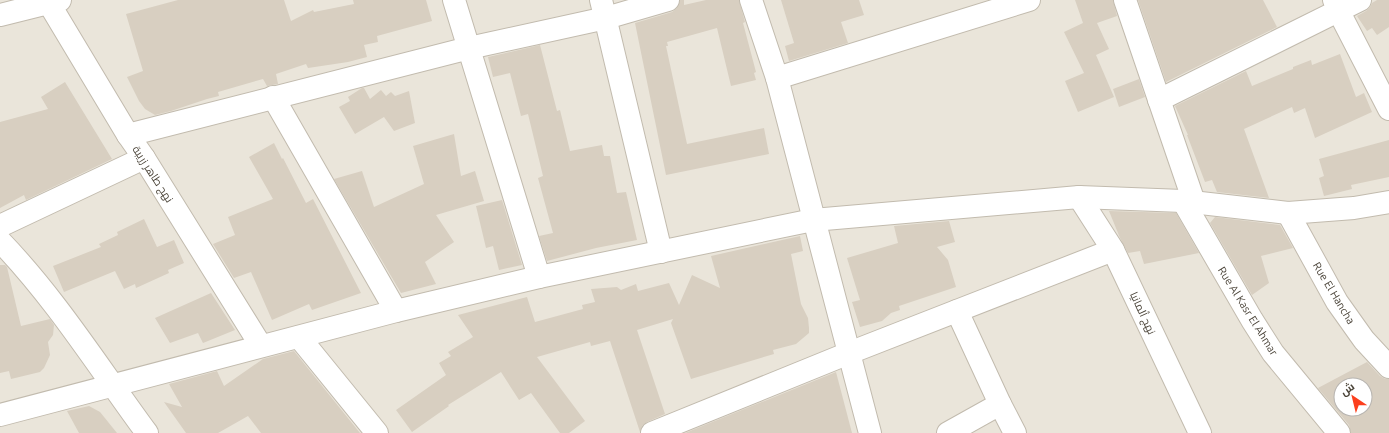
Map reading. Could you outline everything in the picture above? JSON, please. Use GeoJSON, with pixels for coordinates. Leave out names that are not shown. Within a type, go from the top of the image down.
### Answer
{"type":"FeatureCollection","features":[{"type":"Feature","properties":{"kind":"street"},"geometry":{"type":"LineString","coordinates":[[454,0],[539,277]]}},
{"type":"Feature","properties":{"kind":"street"},"geometry":{"type":"LineString","coordinates":[[128,135],[469,48],[604,9],[668,0]]}},
{"type":"Feature","properties":{"kind":"street"},"geometry":{"type":"LineString","coordinates":[[751,0],[777,78],[870,433]]}},
{"type":"Feature","properties":{"kind":"street"},"geometry":{"type":"LineString","coordinates":[[777,78],[1029,0]]}},
{"type":"Feature","properties":{"kind":"street","name":"Rue Al Kasr El Ahmar"},"geometry":{"type":"LineString","coordinates":[[1125,0],[1159,100],[1189,202],[1252,320],[1273,353],[1339,433]]}},
{"type":"Feature","properties":{"kind":"street"},"geometry":{"type":"LineString","coordinates":[[1159,100],[1336,5],[1360,0]]}},
{"type":"Feature","properties":{"kind":"street"},"geometry":{"type":"LineString","coordinates":[[0,15],[52,1]]}},
{"type":"Feature","properties":{"kind":"street","name":"نهج طاهر زريبة"},"geometry":{"type":"LineString","coordinates":[[52,1],[128,135],[144,158],[261,346]]}},
{"type":"Feature","properties":{"kind":"street"},"geometry":{"type":"LineString","coordinates":[[1336,5],[1389,108]]}},
{"type":"Feature","properties":{"kind":"street"},"geometry":{"type":"LineString","coordinates":[[604,9],[661,252]]}},
{"type":"Feature","properties":{"kind":"street"},"geometry":{"type":"LineString","coordinates":[[273,98],[396,311]]}},
{"type":"Feature","properties":{"kind":"street"},"geometry":{"type":"LineString","coordinates":[[0,226],[144,158]]}},
{"type":"Feature","properties":{"kind":"street"},"geometry":{"type":"LineString","coordinates":[[0,415],[396,311],[539,277],[813,220],[1079,197],[1189,202],[1288,213],[1354,208],[1389,202]]}},
{"type":"Feature","properties":{"kind":"street","name":"نهج ألمانيا"},"geometry":{"type":"LineString","coordinates":[[1079,197],[1113,250],[1200,433]]}},
{"type":"Feature","properties":{"kind":"street","name":"Rue El Hancha"},"geometry":{"type":"LineString","coordinates":[[1288,213],[1337,302],[1364,340],[1389,367]]}},
{"type":"Feature","properties":{"kind":"street"},"geometry":{"type":"LineString","coordinates":[[0,241],[22,263],[58,309],[111,386],[146,433]]}},
{"type":"Feature","properties":{"kind":"street"},"geometry":{"type":"LineString","coordinates":[[652,433],[849,353],[1113,250]]}},
{"type":"Feature","properties":{"kind":"street"},"geometry":{"type":"LineString","coordinates":[[957,311],[1000,404],[1016,433]]}},
{"type":"Feature","properties":{"kind":"street"},"geometry":{"type":"LineString","coordinates":[[299,337],[377,433]]}},
{"type":"Feature","properties":{"kind":"street"},"geometry":{"type":"LineString","coordinates":[[948,433],[1000,404]]}},
{"type":"Feature","properties":{"kind":"shaded area"},"geometry":{"type":"Polygon","coordinates":[[[0,0],[1389,0],[1389,433],[0,433],[0,0]]]}},
{"type":"Feature","properties":{"kind":"building"},"geometry":{"type":"Polygon","coordinates":[[[178,0],[284,0],[291,21],[313,10],[314,12],[354,4],[353,0],[426,0],[432,21],[377,36],[378,42],[364,45],[367,57],[348,62],[308,68],[306,64],[276,74],[278,84],[267,86],[263,79],[218,92],[219,96],[155,115],[145,109],[139,101],[127,77],[143,71],[126,14],[178,0]]]}},
{"type":"Feature","properties":{"kind":"building"},"geometry":{"type":"Polygon","coordinates":[[[680,0],[684,0],[684,5],[706,0],[739,0],[745,22],[743,23],[756,72],[754,73],[756,80],[731,86],[717,28],[667,42],[668,46],[666,46],[687,144],[764,128],[769,154],[666,175],[635,23],[672,12],[677,8],[680,0]]]}},
{"type":"Feature","properties":{"kind":"building"},"geometry":{"type":"Polygon","coordinates":[[[781,0],[859,0],[864,15],[841,22],[848,43],[789,61],[785,46],[794,43],[781,0]]]}},
{"type":"Feature","properties":{"kind":"building"},"geometry":{"type":"Polygon","coordinates":[[[1075,0],[1113,0],[1117,16],[1097,23],[1109,49],[1096,55],[1114,97],[1078,112],[1065,81],[1084,73],[1064,32],[1083,23],[1075,0]]]}},
{"type":"Feature","properties":{"kind":"building"},"geometry":{"type":"Polygon","coordinates":[[[1138,0],[1263,0],[1277,27],[1166,82],[1138,0]]]}},
{"type":"Feature","properties":{"kind":"building"},"geometry":{"type":"Polygon","coordinates":[[[1377,0],[1389,0],[1389,27],[1377,35],[1372,28],[1367,31],[1357,16],[1366,11],[1372,3],[1377,0]]]}},
{"type":"Feature","properties":{"kind":"building"},"geometry":{"type":"Polygon","coordinates":[[[540,45],[557,111],[560,110],[570,151],[602,145],[604,156],[610,156],[617,193],[626,192],[637,240],[596,248],[547,261],[539,236],[553,233],[538,178],[543,176],[528,114],[521,116],[510,73],[493,77],[488,57],[540,45]]]}},
{"type":"Feature","properties":{"kind":"building"},"geometry":{"type":"Polygon","coordinates":[[[1340,54],[1356,97],[1364,93],[1372,112],[1315,138],[1305,108],[1294,113],[1292,107],[1244,129],[1269,198],[1217,192],[1212,180],[1205,182],[1188,135],[1175,106],[1246,71],[1252,86],[1311,60],[1312,65],[1340,54]]]}},
{"type":"Feature","properties":{"kind":"building"},"geometry":{"type":"Polygon","coordinates":[[[1139,79],[1145,97],[1119,107],[1113,89],[1139,79]]]}},
{"type":"Feature","properties":{"kind":"building"},"geometry":{"type":"Polygon","coordinates":[[[65,82],[112,159],[26,200],[24,195],[0,208],[0,122],[48,109],[41,97],[65,82]]]}},
{"type":"Feature","properties":{"kind":"building"},"geometry":{"type":"Polygon","coordinates":[[[364,88],[370,99],[381,90],[386,96],[391,92],[395,96],[409,91],[415,123],[394,131],[384,117],[355,134],[339,107],[350,101],[348,97],[364,88]]]}},
{"type":"Feature","properties":{"kind":"building"},"geometry":{"type":"Polygon","coordinates":[[[454,134],[461,176],[475,171],[484,201],[436,215],[454,242],[425,262],[436,284],[401,293],[334,179],[362,171],[374,207],[424,184],[413,146],[454,134]]]}},
{"type":"Feature","properties":{"kind":"building"},"geometry":{"type":"Polygon","coordinates":[[[1389,140],[1389,177],[1351,185],[1352,189],[1324,196],[1319,178],[1324,176],[1319,159],[1389,140]]]}},
{"type":"Feature","properties":{"kind":"building"},"geometry":{"type":"Polygon","coordinates":[[[274,143],[306,203],[313,199],[361,293],[312,310],[309,304],[272,320],[251,272],[234,278],[213,244],[235,235],[228,217],[273,199],[249,157],[274,143]]]}},
{"type":"Feature","properties":{"kind":"building"},"geometry":{"type":"Polygon","coordinates":[[[502,200],[522,265],[499,270],[493,246],[486,248],[476,206],[502,200]]]}},
{"type":"Feature","properties":{"kind":"building"},"geometry":{"type":"Polygon","coordinates":[[[1109,211],[1176,213],[1199,253],[1144,264],[1140,251],[1128,253],[1109,211]]]}},
{"type":"Feature","properties":{"kind":"building"},"geometry":{"type":"Polygon","coordinates":[[[1215,217],[1280,225],[1293,248],[1261,256],[1269,283],[1252,295],[1210,223],[1215,217]]]}},
{"type":"Feature","properties":{"kind":"building"},"geometry":{"type":"Polygon","coordinates":[[[144,219],[157,247],[174,240],[184,263],[168,270],[169,273],[136,288],[135,284],[124,289],[115,271],[64,292],[53,266],[101,247],[99,244],[118,235],[117,232],[144,219]]]}},
{"type":"Feature","properties":{"kind":"building"},"geometry":{"type":"Polygon","coordinates":[[[949,221],[955,242],[937,247],[948,260],[956,287],[899,306],[900,310],[891,313],[882,321],[860,327],[852,302],[860,300],[847,258],[898,243],[894,226],[949,221]]]}},
{"type":"Feature","properties":{"kind":"building"},"geometry":{"type":"Polygon","coordinates":[[[800,236],[803,251],[791,254],[801,304],[808,318],[809,333],[796,344],[773,350],[774,354],[691,379],[671,323],[673,319],[637,330],[665,414],[647,422],[642,426],[640,432],[610,341],[591,346],[590,342],[537,357],[585,421],[569,433],[560,433],[531,393],[519,400],[501,372],[448,405],[449,406],[412,432],[396,410],[446,375],[439,363],[451,356],[448,352],[473,337],[458,315],[527,297],[535,322],[583,309],[582,305],[595,302],[591,289],[617,287],[621,290],[636,284],[638,291],[669,283],[679,305],[692,275],[720,288],[711,256],[800,236]]]}},
{"type":"Feature","properties":{"kind":"building"},"geometry":{"type":"Polygon","coordinates":[[[0,265],[5,265],[7,267],[21,326],[50,319],[54,325],[53,335],[48,342],[50,355],[44,368],[40,372],[11,379],[9,371],[0,373],[0,265]]]}},
{"type":"Feature","properties":{"kind":"building"},"geometry":{"type":"Polygon","coordinates":[[[211,293],[235,330],[203,343],[198,333],[170,343],[155,318],[211,293]]]}},
{"type":"Feature","properties":{"kind":"building"},"geometry":{"type":"Polygon","coordinates":[[[294,351],[360,433],[261,433],[248,416],[218,433],[186,433],[164,402],[182,407],[169,384],[217,371],[224,386],[263,359],[294,351]]]}},
{"type":"Feature","properties":{"kind":"building"},"geometry":{"type":"Polygon","coordinates":[[[1367,362],[1380,376],[1385,379],[1389,379],[1389,433],[1351,433],[1349,425],[1342,417],[1373,417],[1373,377],[1339,377],[1367,362]]]}},
{"type":"Feature","properties":{"kind":"building"},"geometry":{"type":"Polygon","coordinates":[[[836,372],[852,433],[685,433],[836,372]]]}},
{"type":"Feature","properties":{"kind":"building"},"geometry":{"type":"Polygon","coordinates":[[[1333,380],[1333,406],[1318,388],[1333,380]]]}},
{"type":"Feature","properties":{"kind":"building"},"geometry":{"type":"Polygon","coordinates":[[[89,406],[100,412],[117,433],[79,433],[67,411],[89,406]]]}}]}
